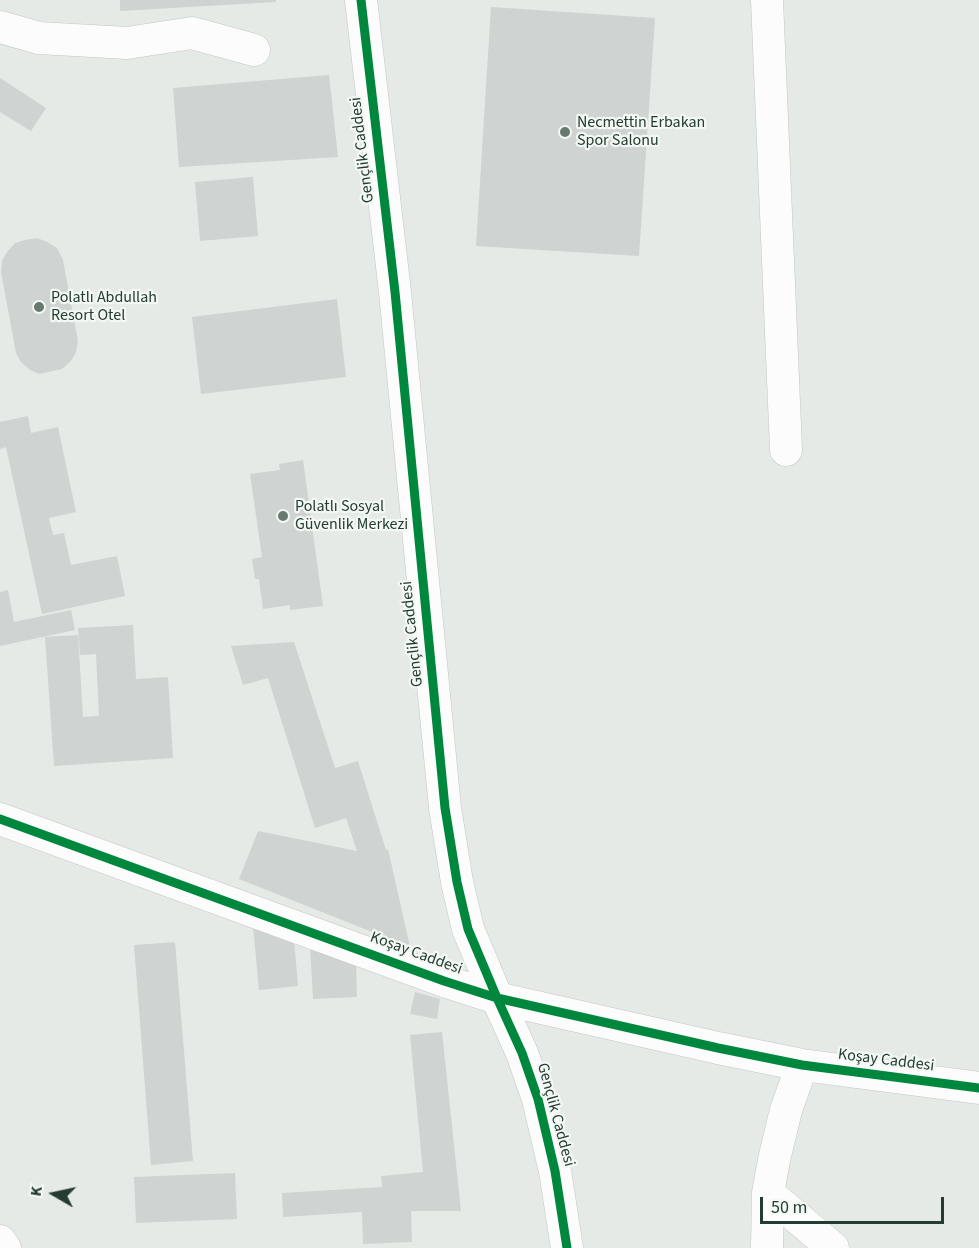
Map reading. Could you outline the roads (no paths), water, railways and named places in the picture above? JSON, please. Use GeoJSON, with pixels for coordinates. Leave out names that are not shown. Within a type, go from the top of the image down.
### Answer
{"type":"FeatureCollection","features":[{"type":"Feature","properties":{"kind":"street","name":"Gençlik Caddesi"},"geometry":{"type":"LineString","coordinates":[[361,0],[393,280],[446,808],[457,882],[468,929],[522,1053],[538,1099],[555,1171],[567,1248]]}},
{"type":"Feature","properties":{"kind":"street"},"geometry":{"type":"LineString","coordinates":[[767,0],[786,450]]}},
{"type":"Feature","properties":{"kind":"street"},"geometry":{"type":"LineString","coordinates":[[0,27],[39,38],[127,43],[192,33],[254,50]]}},
{"type":"Feature","properties":{"kind":"street","name":"Koşay Caddesi"},"geometry":{"type":"LineString","coordinates":[[0,819],[444,981],[497,998],[802,1065],[979,1089]]}},
{"type":"Feature","properties":{"kind":"street"},"geometry":{"type":"LineString","coordinates":[[767,1248],[768,1193],[774,1160],[786,1110],[802,1065]]}},
{"type":"Feature","properties":{"kind":"street"},"geometry":{"type":"LineString","coordinates":[[768,1193],[833,1248]]}},
{"type":"Feature","properties":{"kind":"street"},"geometry":{"type":"LineString","coordinates":[[0,1242],[5,1248]]}},
{"type":"Feature","properties":{"kind":"place","name":"Necmettin Erbakan Spor Salonu"},"geometry":{"type":"Point","coordinates":[565,132]}},
{"type":"Feature","properties":{"kind":"place","name":"Polatlı Abdullah Resort Otel"},"geometry":{"type":"Point","coordinates":[39,307]}},
{"type":"Feature","properties":{"kind":"place","name":"Polatlı Sosyal Güvenlik Merkezi"},"geometry":{"type":"Point","coordinates":[283,516]}}]}
